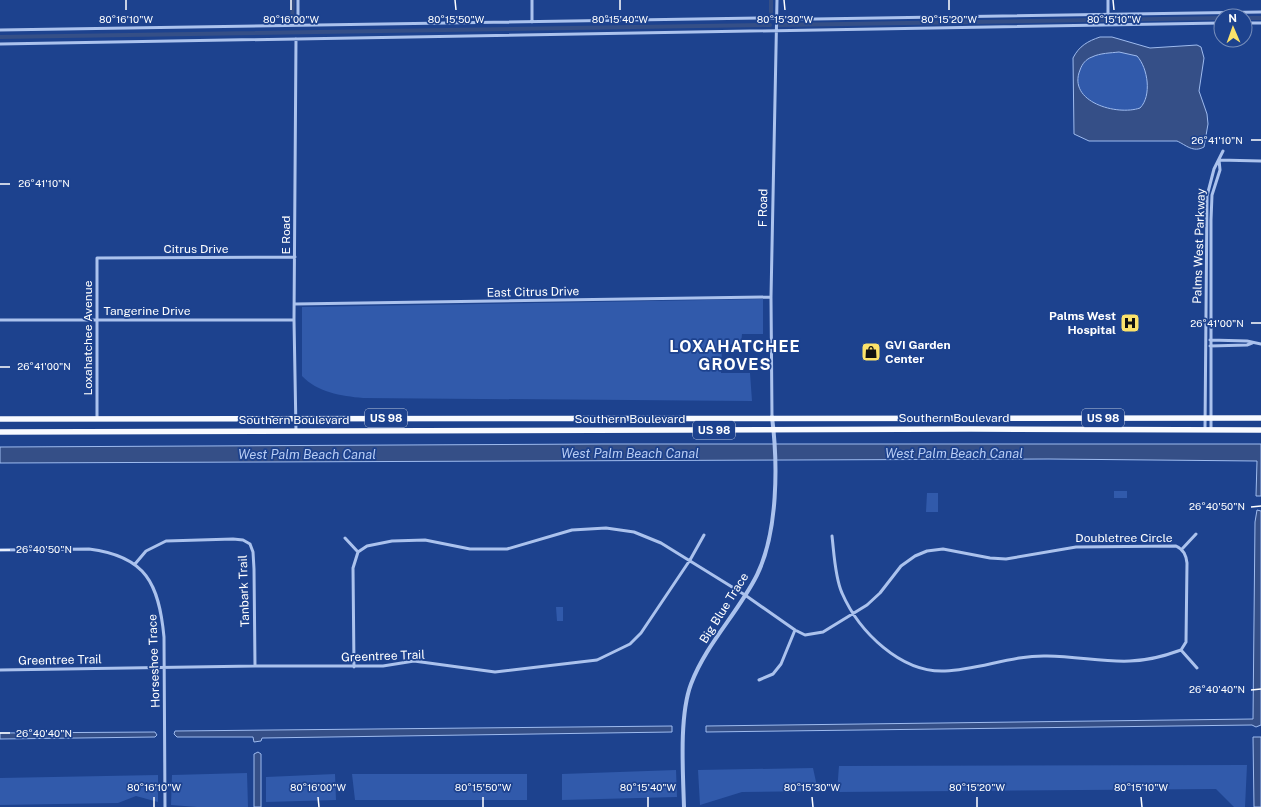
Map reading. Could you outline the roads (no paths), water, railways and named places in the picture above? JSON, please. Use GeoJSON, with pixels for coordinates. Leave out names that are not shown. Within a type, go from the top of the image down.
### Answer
{"type":"FeatureCollection","features":[{"type":"Feature","properties":{"kind":"highway","name":"Southern Boulevard"},"geometry":{"type":"LineString","coordinates":[[0,419],[772,417],[1261,418]]}},
{"type":"Feature","properties":{"kind":"highway","name":"Southern Boulevard"},"geometry":{"type":"LineString","coordinates":[[0,432],[1261,430]]}},
{"type":"Feature","properties":{"kind":"street"},"geometry":{"type":"LineString","coordinates":[[298,0],[298,24]]}},
{"type":"Feature","properties":{"kind":"street"},"geometry":{"type":"LineString","coordinates":[[532,0],[532,22]]}},
{"type":"Feature","properties":{"kind":"street","name":"F Road"},"geometry":{"type":"LineString","coordinates":[[772,417],[771,297],[775,30],[777,0]]}},
{"type":"Feature","properties":{"kind":"street"},"geometry":{"type":"LineString","coordinates":[[1108,0],[1108,14]]}},
{"type":"Feature","properties":{"kind":"street"},"geometry":{"type":"LineString","coordinates":[[0,30],[298,24],[777,18],[815,19],[1261,12]]}},
{"type":"Feature","properties":{"kind":"street"},"geometry":{"type":"LineString","coordinates":[[0,44],[1213,23]]}},
{"type":"Feature","properties":{"kind":"street","name":"E Road"},"geometry":{"type":"LineString","coordinates":[[296,39],[294,320],[296,431]]}},
{"type":"Feature","properties":{"kind":"street","name":"Palms West Parkway"},"geometry":{"type":"LineString","coordinates":[[1208,430],[1207,196],[1214,169],[1223,151]]}},
{"type":"Feature","properties":{"kind":"street"},"geometry":{"type":"LineString","coordinates":[[1219,160],[1261,161]]}},
{"type":"Feature","properties":{"kind":"street","name":"Palms West Parkway"},"geometry":{"type":"LineString","coordinates":[[1208,430],[1212,195],[1220,170],[1219,160]]}},
{"type":"Feature","properties":{"kind":"street","name":"Citrus Drive"},"geometry":{"type":"LineString","coordinates":[[97,258],[295,257]]}},
{"type":"Feature","properties":{"kind":"street","name":"Loxahatchee Avenue"},"geometry":{"type":"LineString","coordinates":[[97,258],[97,419]]}},
{"type":"Feature","properties":{"kind":"street","name":"East Citrus Drive"},"geometry":{"type":"LineString","coordinates":[[295,304],[771,297]]}},
{"type":"Feature","properties":{"kind":"street","name":"Tangerine Drive"},"geometry":{"type":"LineString","coordinates":[[0,320],[294,320]]}},
{"type":"Feature","properties":{"kind":"street"},"geometry":{"type":"LineString","coordinates":[[1210,340],[1261,344]]}},
{"type":"Feature","properties":{"kind":"street"},"geometry":{"type":"LineString","coordinates":[[1210,346],[1247,345],[1252,343]]}},
{"type":"Feature","properties":{"kind":"street","name":"Big Blue Trace"},"geometry":{"type":"LineString","coordinates":[[684,807],[684,714],[686,700],[699,666],[757,576],[768,544],[775,471],[772,417]]}},
{"type":"Feature","properties":{"kind":"street"},"geometry":{"type":"LineString","coordinates":[[354,667],[353,568],[358,552],[367,546],[392,542],[425,540],[470,549],[506,549],[572,530],[606,528],[634,532],[661,543],[745,595],[795,630],[781,664],[773,674],[759,680]]}},
{"type":"Feature","properties":{"kind":"street"},"geometry":{"type":"LineString","coordinates":[[1182,549],[1196,534]]}},
{"type":"Feature","properties":{"kind":"street","name":"Greentree Trail"},"geometry":{"type":"LineString","coordinates":[[0,670],[255,666],[354,667],[383,666],[414,661],[495,672],[597,660],[630,644],[641,633],[690,560],[704,535]]}},
{"type":"Feature","properties":{"kind":"street"},"geometry":{"type":"LineString","coordinates":[[832,536],[841,592],[854,614],[881,647],[908,665],[927,670],[944,672],[966,669],[1017,657],[1047,656],[1114,662],[1141,662],[1181,650],[1197,668]]}},
{"type":"Feature","properties":{"kind":"street"},"geometry":{"type":"LineString","coordinates":[[344,538],[358,552]]}},
{"type":"Feature","properties":{"kind":"street","name":"Tanbark Trail"},"geometry":{"type":"LineString","coordinates":[[135,564],[146,551],[166,541],[233,539],[243,540],[250,544],[253,552],[254,569],[255,666]]}},
{"type":"Feature","properties":{"kind":"street","name":"Doubletree Circle"},"geometry":{"type":"LineString","coordinates":[[795,630],[805,635],[823,632],[854,614],[880,593],[901,566],[915,556],[927,551],[943,549],[988,558],[1006,558],[1076,546],[1134,548],[1170,546],[1182,549],[1186,556],[1187,563],[1187,638],[1181,650]]}},
{"type":"Feature","properties":{"kind":"street","name":"Horseshoe Trace"},"geometry":{"type":"LineString","coordinates":[[0,550],[90,549],[120,556],[135,564],[152,582],[162,610],[165,807]]}},
{"type":"Feature","properties":{"kind":"water"},"geometry":{"type":"Polygon","coordinates":[[[1100,37],[1112,37],[1150,48],[1197,45],[1201,47],[1204,58],[1199,91],[1207,114],[1208,124],[1204,147],[1200,149],[1193,149],[1177,141],[1089,141],[1074,134],[1073,58],[1081,47],[1100,37]],[[1119,52],[1106,53],[1088,59],[1080,70],[1078,81],[1081,91],[1087,98],[1096,104],[1107,108],[1130,110],[1140,108],[1144,103],[1146,96],[1147,82],[1144,68],[1137,56],[1119,52]]]}},
{"type":"Feature","properties":{"kind":"water","name":"West Palm Beach Canal"},"geometry":{"type":"Polygon","coordinates":[[[603,444],[1261,444],[1261,496],[1256,496],[1257,461],[1049,459],[0,463],[0,447],[603,444]]]}},
{"type":"Feature","properties":{"kind":"water"},"geometry":{"type":"Polygon","coordinates":[[[1257,510],[1261,511],[1261,725],[1256,727],[1252,725],[706,732],[706,726],[1253,719],[1255,522],[1257,510]]]}},
{"type":"Feature","properties":{"kind":"water"},"geometry":{"type":"Polygon","coordinates":[[[672,726],[672,732],[262,738],[261,741],[254,742],[253,737],[177,737],[174,734],[175,731],[672,726]]]}},
{"type":"Feature","properties":{"kind":"water"},"geometry":{"type":"Polygon","coordinates":[[[155,732],[157,735],[155,737],[0,739],[0,733],[155,732]]]}},
{"type":"Feature","properties":{"kind":"water"},"geometry":{"type":"Polygon","coordinates":[[[1253,737],[1261,737],[1261,807],[1254,807],[1253,737]]]}},
{"type":"Feature","properties":{"kind":"water"},"geometry":{"type":"Polygon","coordinates":[[[258,752],[261,754],[261,807],[254,807],[254,754],[258,752]]]}},
{"type":"Feature","properties":{"kind":"waterway"},"geometry":{"type":"LineString","coordinates":[[292,19],[293,0]]}},
{"type":"Feature","properties":{"kind":"waterway"},"geometry":{"type":"LineString","coordinates":[[771,0],[771,12]]}},
{"type":"Feature","properties":{"kind":"waterway"},"geometry":{"type":"LineString","coordinates":[[779,25],[1213,18]]}},
{"type":"Feature","properties":{"kind":"waterway"},"geometry":{"type":"LineString","coordinates":[[1253,18],[1261,18]]}},
{"type":"Feature","properties":{"kind":"waterway"},"geometry":{"type":"LineString","coordinates":[[0,37],[770,25]]}},
{"type":"Feature","properties":{"kind":"place","name":"Palms West Hospital"},"geometry":{"type":"Point","coordinates":[1130,323]}},
{"type":"Feature","properties":{"kind":"place","name":"GVI Garden Center"},"geometry":{"type":"Point","coordinates":[871,352]}},
{"type":"Feature","properties":{"kind":"district","name":"LOXAHATCHEE GROVES"},"geometry":{"type":"Point","coordinates":[735,355]}}]}
